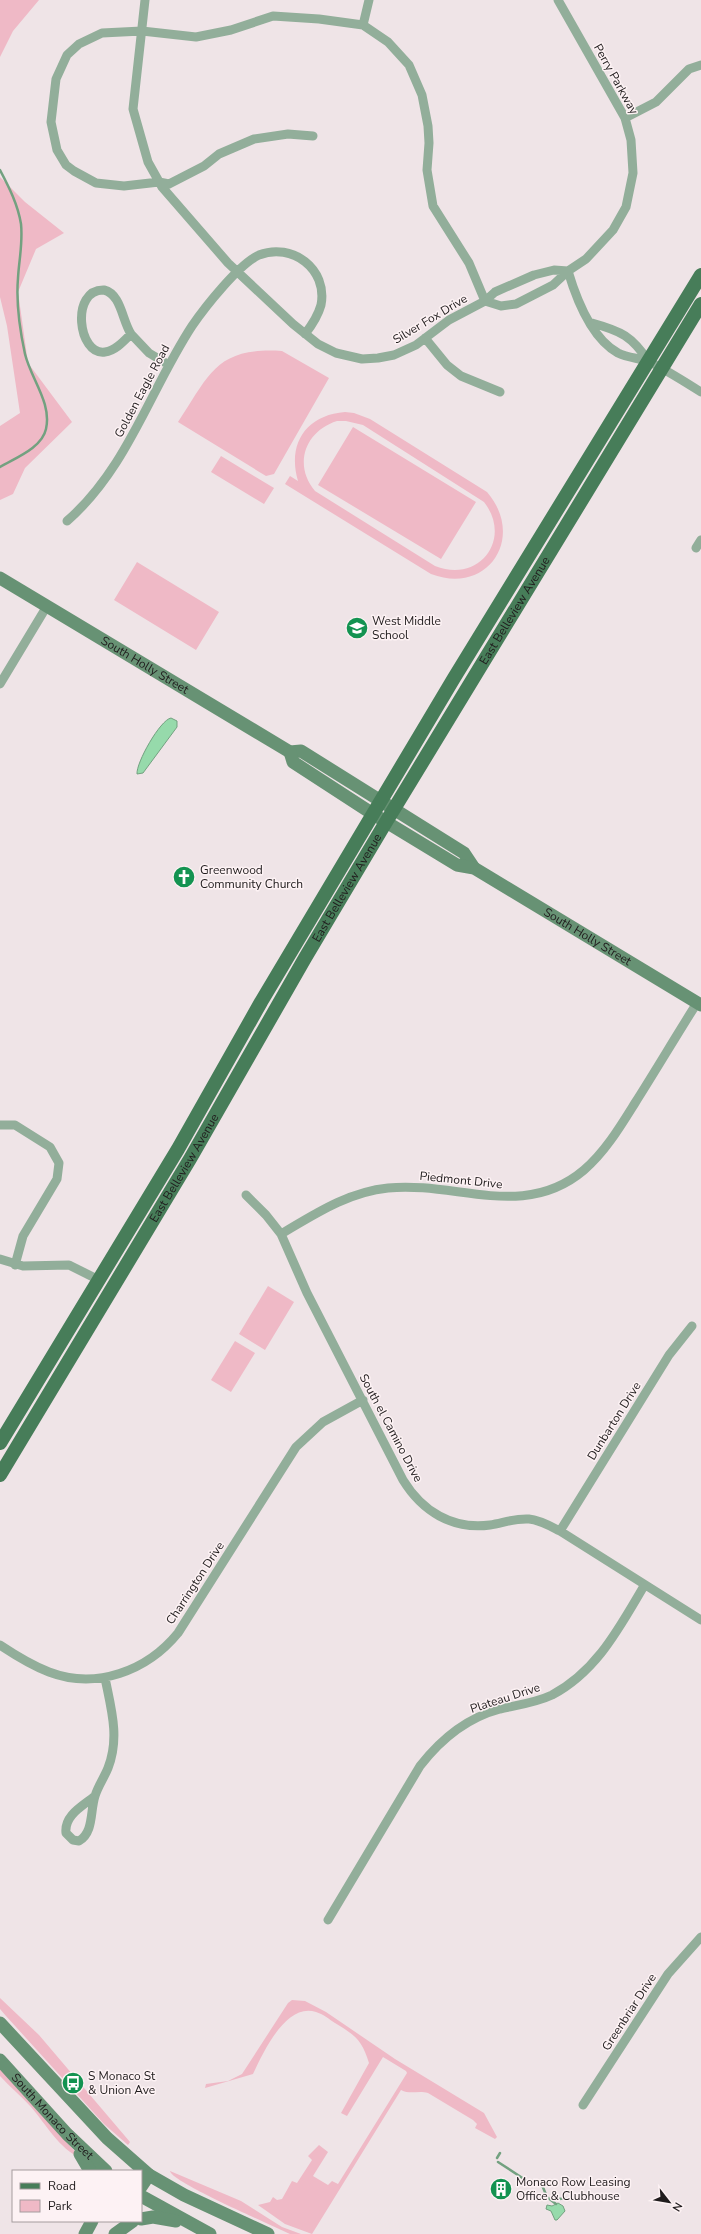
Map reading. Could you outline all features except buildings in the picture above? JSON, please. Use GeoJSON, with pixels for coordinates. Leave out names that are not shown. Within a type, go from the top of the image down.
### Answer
{"type":"FeatureCollection","features":[{"type":"Feature","properties":{"kind":"main road","name":"East Belleview Avenue"},"geometry":{"type":"LineString","coordinates":[[0,1443],[178,1149],[254,1014],[381,800],[701,275]]}},
{"type":"Feature","properties":{"kind":"main road","name":"East Belleview Avenue"},"geometry":{"type":"LineString","coordinates":[[0,1476],[190,1159],[304,958],[534,575],[662,370],[701,304]]}},
{"type":"Feature","properties":{"kind":"street","name":"Silver Fox Drive"},"geometry":{"type":"LineString","coordinates":[[145,0],[142,31],[133,109],[148,162],[158,182],[213,247],[305,334],[331,351],[362,359],[378,358],[394,355],[406,350],[449,320],[485,301],[469,262],[433,206],[427,170],[430,143],[428,126],[422,95],[409,65],[388,42],[363,25],[273,16],[231,30],[196,37],[142,31],[112,32],[95,35],[79,44],[68,55],[56,79],[51,122],[52,133],[57,150],[66,165],[89,181],[107,186],[124,186],[158,182],[169,184],[204,166],[219,154],[254,139],[268,135],[288,134],[313,136]]}},
{"type":"Feature","properties":{"kind":"street"},"geometry":{"type":"LineString","coordinates":[[363,25],[369,0]]}},
{"type":"Feature","properties":{"kind":"street","name":"Perry Parkway"},"geometry":{"type":"LineString","coordinates":[[485,301],[501,306],[516,304],[553,285],[568,271],[586,259],[613,230],[626,207],[632,183],[634,156],[625,118],[558,0]]}},
{"type":"Feature","properties":{"kind":"street"},"geometry":{"type":"LineString","coordinates":[[625,118],[656,102],[689,69],[701,65]]}},
{"type":"Feature","properties":{"kind":"street","name":"Golden Eagle Road"},"geometry":{"type":"LineString","coordinates":[[67,521],[97,489],[121,456],[181,342],[203,310],[238,272],[257,256],[273,252],[293,254],[306,261],[316,274],[322,291],[318,313],[305,334]]}},
{"type":"Feature","properties":{"kind":"street"},"geometry":{"type":"LineString","coordinates":[[485,301],[495,292],[534,275],[554,270],[568,271],[577,301],[599,336],[612,349],[633,359],[649,362],[701,392]]}},
{"type":"Feature","properties":{"kind":"street"},"geometry":{"type":"LineString","coordinates":[[131,334],[110,351],[104,352],[94,350],[88,345],[82,328],[83,305],[87,296],[95,291],[104,290],[111,293],[118,301],[122,318],[131,334],[149,353],[169,365]]}},
{"type":"Feature","properties":{"kind":"street"},"geometry":{"type":"LineString","coordinates":[[592,323],[617,331],[633,341],[649,362]]}},
{"type":"Feature","properties":{"kind":"street"},"geometry":{"type":"LineString","coordinates":[[425,338],[447,365],[461,376],[500,392]]}},
{"type":"Feature","properties":{"kind":"street","name":"South Holly Street"},"geometry":{"type":"LineString","coordinates":[[0,578],[290,752],[300,751],[381,800],[464,853],[474,868]]}},
{"type":"Feature","properties":{"kind":"street"},"geometry":{"type":"LineString","coordinates":[[0,684],[47,606]]}},
{"type":"Feature","properties":{"kind":"street","name":"South Holly Street"},"geometry":{"type":"LineString","coordinates":[[290,752],[294,762],[373,814],[457,865],[474,868],[699,1004]]}},
{"type":"Feature","properties":{"kind":"street","name":"Piedmont Drive"},"geometry":{"type":"LineString","coordinates":[[280,1234],[344,1199],[370,1191],[394,1188],[426,1188],[506,1198],[539,1194],[566,1183],[582,1171],[600,1154],[649,1082],[699,1004]]}},
{"type":"Feature","properties":{"kind":"street"},"geometry":{"type":"LineString","coordinates":[[0,1125],[14,1125],[50,1147],[59,1163],[57,1179],[23,1236],[15,1265]]}},
{"type":"Feature","properties":{"kind":"street","name":"South el Camino Drive"},"geometry":{"type":"LineString","coordinates":[[246,1195],[266,1215],[280,1234],[307,1292],[410,1491],[423,1506],[437,1516],[464,1525],[477,1526],[509,1520],[537,1521],[560,1531],[644,1586],[701,1620]]}},
{"type":"Feature","properties":{"kind":"street"},"geometry":{"type":"LineString","coordinates":[[0,1259],[15,1265],[37,1267],[69,1265],[78,1268],[99,1280]]}},
{"type":"Feature","properties":{"kind":"street","name":"Dunbarton Drive"},"geometry":{"type":"LineString","coordinates":[[560,1531],[669,1355],[692,1326]]}},
{"type":"Feature","properties":{"kind":"street","name":"Charrington Drive"},"geometry":{"type":"LineString","coordinates":[[0,1645],[49,1672],[78,1679],[105,1678],[124,1673],[140,1666],[168,1645],[178,1633],[296,1447],[323,1422],[363,1400]]}},
{"type":"Feature","properties":{"kind":"street","name":"Plateau Drive"},"geometry":{"type":"LineString","coordinates":[[328,1920],[420,1766],[434,1748],[469,1722],[489,1713],[532,1703],[551,1695],[582,1675],[605,1650],[644,1586]]}},
{"type":"Feature","properties":{"kind":"street"},"geometry":{"type":"LineString","coordinates":[[95,1796],[71,1816],[67,1822],[66,1833],[73,1840],[79,1841],[87,1832],[95,1796],[108,1767],[114,1740],[114,1726],[105,1678]]}},
{"type":"Feature","properties":{"kind":"street","name":"Greenbriar Drive"},"geometry":{"type":"LineString","coordinates":[[583,2105],[668,1974],[701,1937]]}},
{"type":"Feature","properties":{"kind":"street","name":"South Monaco Street"},"geometry":{"type":"LineString","coordinates":[[0,2023],[130,2167]]}},
{"type":"Feature","properties":{"kind":"street","name":"South Monaco Street"},"geometry":{"type":"LineString","coordinates":[[0,2060],[60,2126],[105,2170]]}},
{"type":"Feature","properties":{"kind":"street"},"geometry":{"type":"LineString","coordinates":[[60,2126],[89,2170]]}},
{"type":"Feature","properties":{"kind":"street","name":"South Monaco Street"},"geometry":{"type":"LineString","coordinates":[[142,2172],[184,2195],[268,2234]]}},
{"type":"Feature","properties":{"kind":"street"},"geometry":{"type":"LineString","coordinates":[[142,2186],[149,2175]]}},
{"type":"Feature","properties":{"kind":"street"},"geometry":{"type":"LineString","coordinates":[[142,2197],[191,2225],[210,2234]]}},
{"type":"Feature","properties":{"kind":"street"},"geometry":{"type":"LineString","coordinates":[[142,2218],[158,2217],[191,2225]]}},
{"type":"Feature","properties":{"kind":"street"},"geometry":{"type":"LineString","coordinates":[[81,2234],[87,2222]]}},
{"type":"Feature","properties":{"kind":"street"},"geometry":{"type":"LineString","coordinates":[[85,2234],[91,2222]]}},
{"type":"Feature","properties":{"kind":"street"},"geometry":{"type":"LineString","coordinates":[[112,2234],[118,2222]]}},
{"type":"Feature","properties":{"kind":"street"},"geometry":{"type":"LineString","coordinates":[[115,2234],[132,2222]]}},
{"type":"Feature","properties":{"kind":"green space"},"geometry":{"type":"Polygon","coordinates":[[[0,0],[39,0],[13,31],[0,57],[0,0]]]}},
{"type":"Feature","properties":{"kind":"green space"},"geometry":{"type":"Polygon","coordinates":[[[0,177],[25,202],[64,233],[36,249],[18,292],[28,363],[72,422],[25,468],[13,494],[0,500],[0,426],[20,413],[7,326],[0,297],[0,177]]]}},
{"type":"Feature","properties":{"kind":"green space"},"geometry":{"type":"Polygon","coordinates":[[[260,351],[282,351],[329,378],[274,474],[266,476],[178,422],[198,390],[217,367],[229,359],[242,354],[260,351]]]}},
{"type":"Feature","properties":{"kind":"green space"},"geometry":{"type":"Polygon","coordinates":[[[345,412],[354,413],[370,419],[487,492],[498,509],[503,527],[501,544],[495,558],[484,570],[469,577],[451,579],[431,574],[285,484],[290,476],[298,481],[295,468],[295,455],[303,434],[310,425],[331,414],[345,412]],[[337,421],[317,432],[310,441],[306,450],[304,460],[305,470],[308,481],[315,491],[435,566],[451,570],[465,569],[477,563],[487,555],[493,543],[495,530],[492,516],[484,502],[363,425],[346,421],[337,421]]]}},
{"type":"Feature","properties":{"kind":"green space"},"geometry":{"type":"Polygon","coordinates":[[[353,427],[476,502],[441,559],[318,485],[353,427]]]}},
{"type":"Feature","properties":{"kind":"green space"},"geometry":{"type":"Polygon","coordinates":[[[221,456],[274,488],[264,504],[211,472],[221,456]]]}},
{"type":"Feature","properties":{"kind":"green space"},"geometry":{"type":"Polygon","coordinates":[[[137,562],[219,612],[196,650],[114,600],[137,562]]]}},
{"type":"Feature","properties":{"kind":"green space"},"geometry":{"type":"Polygon","coordinates":[[[268,1286],[294,1302],[265,1350],[239,1334],[268,1286]]]}},
{"type":"Feature","properties":{"kind":"green space"},"geometry":{"type":"Polygon","coordinates":[[[235,1341],[255,1353],[231,1392],[211,1380],[235,1341]]]}},
{"type":"Feature","properties":{"kind":"green space"},"geometry":{"type":"Polygon","coordinates":[[[0,1998],[39,2035],[130,2142],[128,2145],[104,2124],[6,2016],[0,2009],[0,1998]]]}},
{"type":"Feature","properties":{"kind":"green space"},"geometry":{"type":"Polygon","coordinates":[[[292,2000],[305,2001],[326,2012],[395,2059],[484,2113],[497,2137],[495,2139],[475,2128],[477,2124],[473,2120],[428,2093],[408,2092],[401,2090],[312,2234],[285,2224],[258,2205],[270,2202],[273,2197],[277,2200],[282,2199],[292,2181],[297,2183],[312,2160],[308,2156],[319,2145],[328,2152],[313,2176],[328,2185],[332,2181],[338,2184],[407,2073],[383,2057],[347,2116],[341,2113],[369,2063],[364,2049],[353,2035],[321,2014],[305,2011],[295,2015],[277,2031],[253,2074],[205,2088],[206,2084],[228,2081],[242,2074],[288,2003],[292,2000]]]}},
{"type":"Feature","properties":{"kind":"green space"},"geometry":{"type":"Polygon","coordinates":[[[0,2069],[81,2158],[66,2149],[53,2136],[31,2107],[0,2076],[0,2069]]]}},
{"type":"Feature","properties":{"kind":"green space"},"geometry":{"type":"Polygon","coordinates":[[[170,2171],[241,2201],[282,2227],[301,2234],[290,2234],[224,2204],[175,2177],[170,2171]]]}},
{"type":"Feature","properties":{"kind":"shaded area"},"geometry":{"type":"Polygon","coordinates":[[[171,718],[177,721],[177,727],[143,773],[137,774],[144,752],[161,726],[171,718]]]}},
{"type":"Feature","properties":{"kind":"shaded area"},"geometry":{"type":"Polygon","coordinates":[[[558,2203],[563,2206],[565,2211],[557,2220],[555,2220],[551,2211],[546,2209],[547,2205],[552,2206],[558,2203]]]}},
{"type":"Feature","properties":{"kind":"waterway"},"geometry":{"type":"LineString","coordinates":[[0,170],[10,190],[20,217],[21,245],[18,271],[18,307],[20,326],[25,354],[44,400],[47,419],[46,429],[39,442],[27,452],[0,467]]}},
{"type":"Feature","properties":{"kind":"waterway"},"geometry":{"type":"LineString","coordinates":[[497,2158],[500,2153]]}},
{"type":"Feature","properties":{"kind":"waterway"},"geometry":{"type":"LineString","coordinates":[[498,2162],[527,2181],[537,2181]]}},
{"type":"Feature","properties":{"kind":"waterway"},"geometry":{"type":"LineString","coordinates":[[542,2185],[547,2197],[556,2204]]}},
{"type":"Feature","properties":{"kind":"waterway"},"geometry":{"type":"LineString","coordinates":[[554,2200],[565,2198]]}},
{"type":"Feature","properties":{"kind":"place","name":"West Middle School"},"geometry":{"type":"Point","coordinates":[357,628]}},
{"type":"Feature","properties":{"kind":"place","name":"Greenwood Community Church"},"geometry":{"type":"Point","coordinates":[184,877]}},
{"type":"Feature","properties":{"kind":"place","name":"S Monaco St & Union Ave"},"geometry":{"type":"Point","coordinates":[73,2083]}},
{"type":"Feature","properties":{"kind":"place","name":"Monaco Row Leasing Office & Clubhouse"},"geometry":{"type":"Point","coordinates":[501,2189]}}]}
